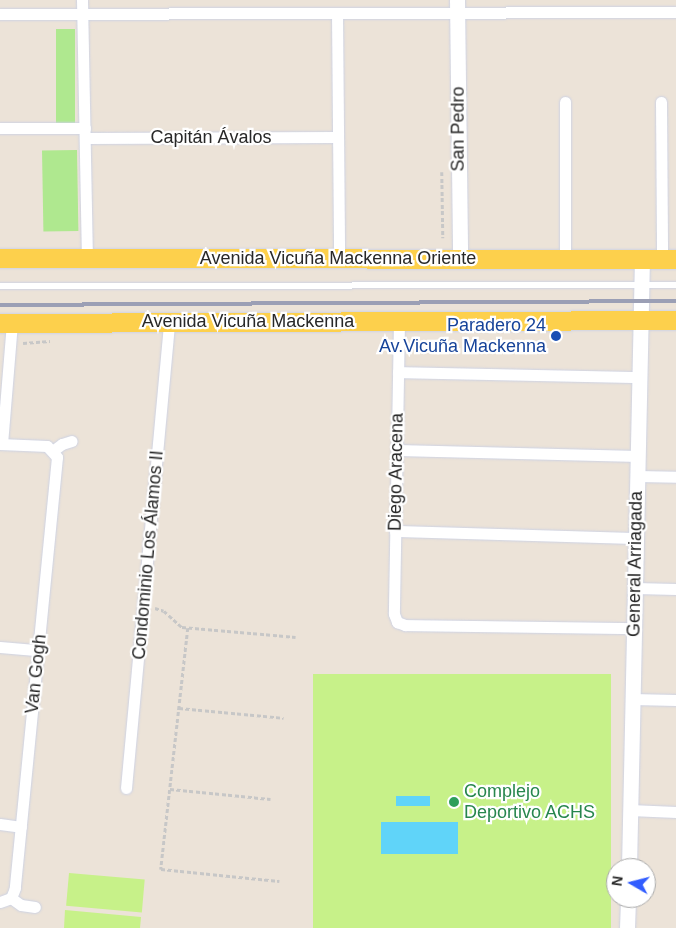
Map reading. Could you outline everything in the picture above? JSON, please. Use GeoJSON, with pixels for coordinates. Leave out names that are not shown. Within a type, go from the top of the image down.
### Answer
{"type":"FeatureCollection","features":[{"type":"Feature","properties":{"kind":"main road","name":"Avenida Vicuña Mackenna Oriente"},"geometry":{"type":"LineString","coordinates":[[0,258],[339,257],[565,260],[669,259]]}},
{"type":"Feature","properties":{"kind":"main road","name":"Avenida Vicuña Mackenna"},"geometry":{"type":"LineString","coordinates":[[6,323],[676,320]]}},
{"type":"Feature","properties":{"kind":"street"},"geometry":{"type":"LineString","coordinates":[[82,0],[87,259]]}},
{"type":"Feature","properties":{"kind":"street"},"geometry":{"type":"LineString","coordinates":[[0,14],[337,13],[458,6],[676,12]]}},
{"type":"Feature","properties":{"kind":"street","name":"San Pedro"},"geometry":{"type":"LineString","coordinates":[[458,6],[460,258]]}},
{"type":"Feature","properties":{"kind":"street"},"geometry":{"type":"LineString","coordinates":[[337,13],[339,257]]}},
{"type":"Feature","properties":{"kind":"street"},"geometry":{"type":"LineString","coordinates":[[565,102],[565,260]]}},
{"type":"Feature","properties":{"kind":"street"},"geometry":{"type":"LineString","coordinates":[[661,102],[669,259]]}},
{"type":"Feature","properties":{"kind":"street","name":"Capitán Ávalos"},"geometry":{"type":"LineString","coordinates":[[0,128],[85,133],[338,137]]}},
{"type":"Feature","properties":{"kind":"street","name":"General Arriagada"},"geometry":{"type":"LineString","coordinates":[[629,858],[642,259]]}},
{"type":"Feature","properties":{"kind":"street","name":"Diego Aracena"},"geometry":{"type":"LineString","coordinates":[[399,321],[394,614],[397,622],[405,625],[634,628]]}},
{"type":"Feature","properties":{"kind":"street","name":"Condominio Los Álamos II"},"geometry":{"type":"LineString","coordinates":[[126,788],[169,322]]}},
{"type":"Feature","properties":{"kind":"street"},"geometry":{"type":"LineString","coordinates":[[6,323],[1,444],[47,446],[54,450],[62,444],[72,441]]}},
{"type":"Feature","properties":{"kind":"street"},"geometry":{"type":"LineString","coordinates":[[398,372],[639,377]]}},
{"type":"Feature","properties":{"kind":"street","name":"Van Gogh"},"geometry":{"type":"LineString","coordinates":[[35,907],[5,900],[15,888],[57,460],[54,450]]}},
{"type":"Feature","properties":{"kind":"street"},"geometry":{"type":"LineString","coordinates":[[397,450],[638,456]]}},
{"type":"Feature","properties":{"kind":"street"},"geometry":{"type":"LineString","coordinates":[[637,476],[676,477]]}},
{"type":"Feature","properties":{"kind":"street"},"geometry":{"type":"LineString","coordinates":[[395,531],[636,538]]}},
{"type":"Feature","properties":{"kind":"street"},"geometry":{"type":"LineString","coordinates":[[635,588],[676,589]]}},
{"type":"Feature","properties":{"kind":"street"},"geometry":{"type":"LineString","coordinates":[[0,647],[38,650]]}},
{"type":"Feature","properties":{"kind":"street"},"geometry":{"type":"LineString","coordinates":[[632,699],[676,700]]}},
{"type":"Feature","properties":{"kind":"street"},"geometry":{"type":"LineString","coordinates":[[630,810],[676,812]]}},
{"type":"Feature","properties":{"kind":"street"},"geometry":{"type":"LineString","coordinates":[[0,824],[21,827]]}},
{"type":"Feature","properties":{"kind":"street"},"geometry":{"type":"LineString","coordinates":[[627,928],[628,908]]}},
{"type":"Feature","properties":{"kind":"lane"},"geometry":{"type":"LineString","coordinates":[[0,286],[676,285]]}},
{"type":"Feature","properties":{"kind":"path"},"geometry":{"type":"LineString","coordinates":[[143,607],[160,609],[173,622],[188,628],[296,637]]}},
{"type":"Feature","properties":{"kind":"path"},"geometry":{"type":"LineString","coordinates":[[188,628],[161,869],[279,881]]}},
{"type":"Feature","properties":{"kind":"path"},"geometry":{"type":"LineString","coordinates":[[179,708],[284,718]]}},
{"type":"Feature","properties":{"kind":"path"},"geometry":{"type":"LineString","coordinates":[[170,789],[271,799]]}},
{"type":"Feature","properties":{"kind":"green space"},"geometry":{"type":"Polygon","coordinates":[[[56,29],[75,29],[75,123],[56,123],[56,29]]]}},
{"type":"Feature","properties":{"kind":"green space"},"geometry":{"type":"Polygon","coordinates":[[[77,150],[78,231],[43,232],[42,151],[77,150]]]}},
{"type":"Feature","properties":{"kind":"green space","name":"Complejo Deportivo ACHS"},"geometry":{"type":"Polygon","coordinates":[[[313,674],[611,674],[611,858],[606,858],[606,908],[611,908],[611,928],[313,928],[313,674]]]}},
{"type":"Feature","properties":{"kind":"green space"},"geometry":{"type":"Polygon","coordinates":[[[69,873],[145,880],[142,912],[66,906],[69,873]]]}},
{"type":"Feature","properties":{"kind":"green space"},"geometry":{"type":"Polygon","coordinates":[[[65,910],[141,917],[140,928],[64,928],[65,910]]]}},
{"type":"Feature","properties":{"kind":"water"},"geometry":{"type":"Polygon","coordinates":[[[396,796],[430,796],[430,806],[396,806],[396,796]]]}},
{"type":"Feature","properties":{"kind":"water"},"geometry":{"type":"Polygon","coordinates":[[[381,822],[458,822],[458,854],[381,854],[381,822]]]}},
{"type":"Feature","properties":{"kind":"railway"},"geometry":{"type":"LineString","coordinates":[[0,305],[676,301]]}},
{"type":"Feature","properties":{"kind":"place","name":"Paradero 24 Av.Vicuña Mackenna"},"geometry":{"type":"Point","coordinates":[556,336]}},
{"type":"Feature","properties":{"kind":"place","name":"Complejo Deportivo ACHS"},"geometry":{"type":"Point","coordinates":[454,802]}}]}
